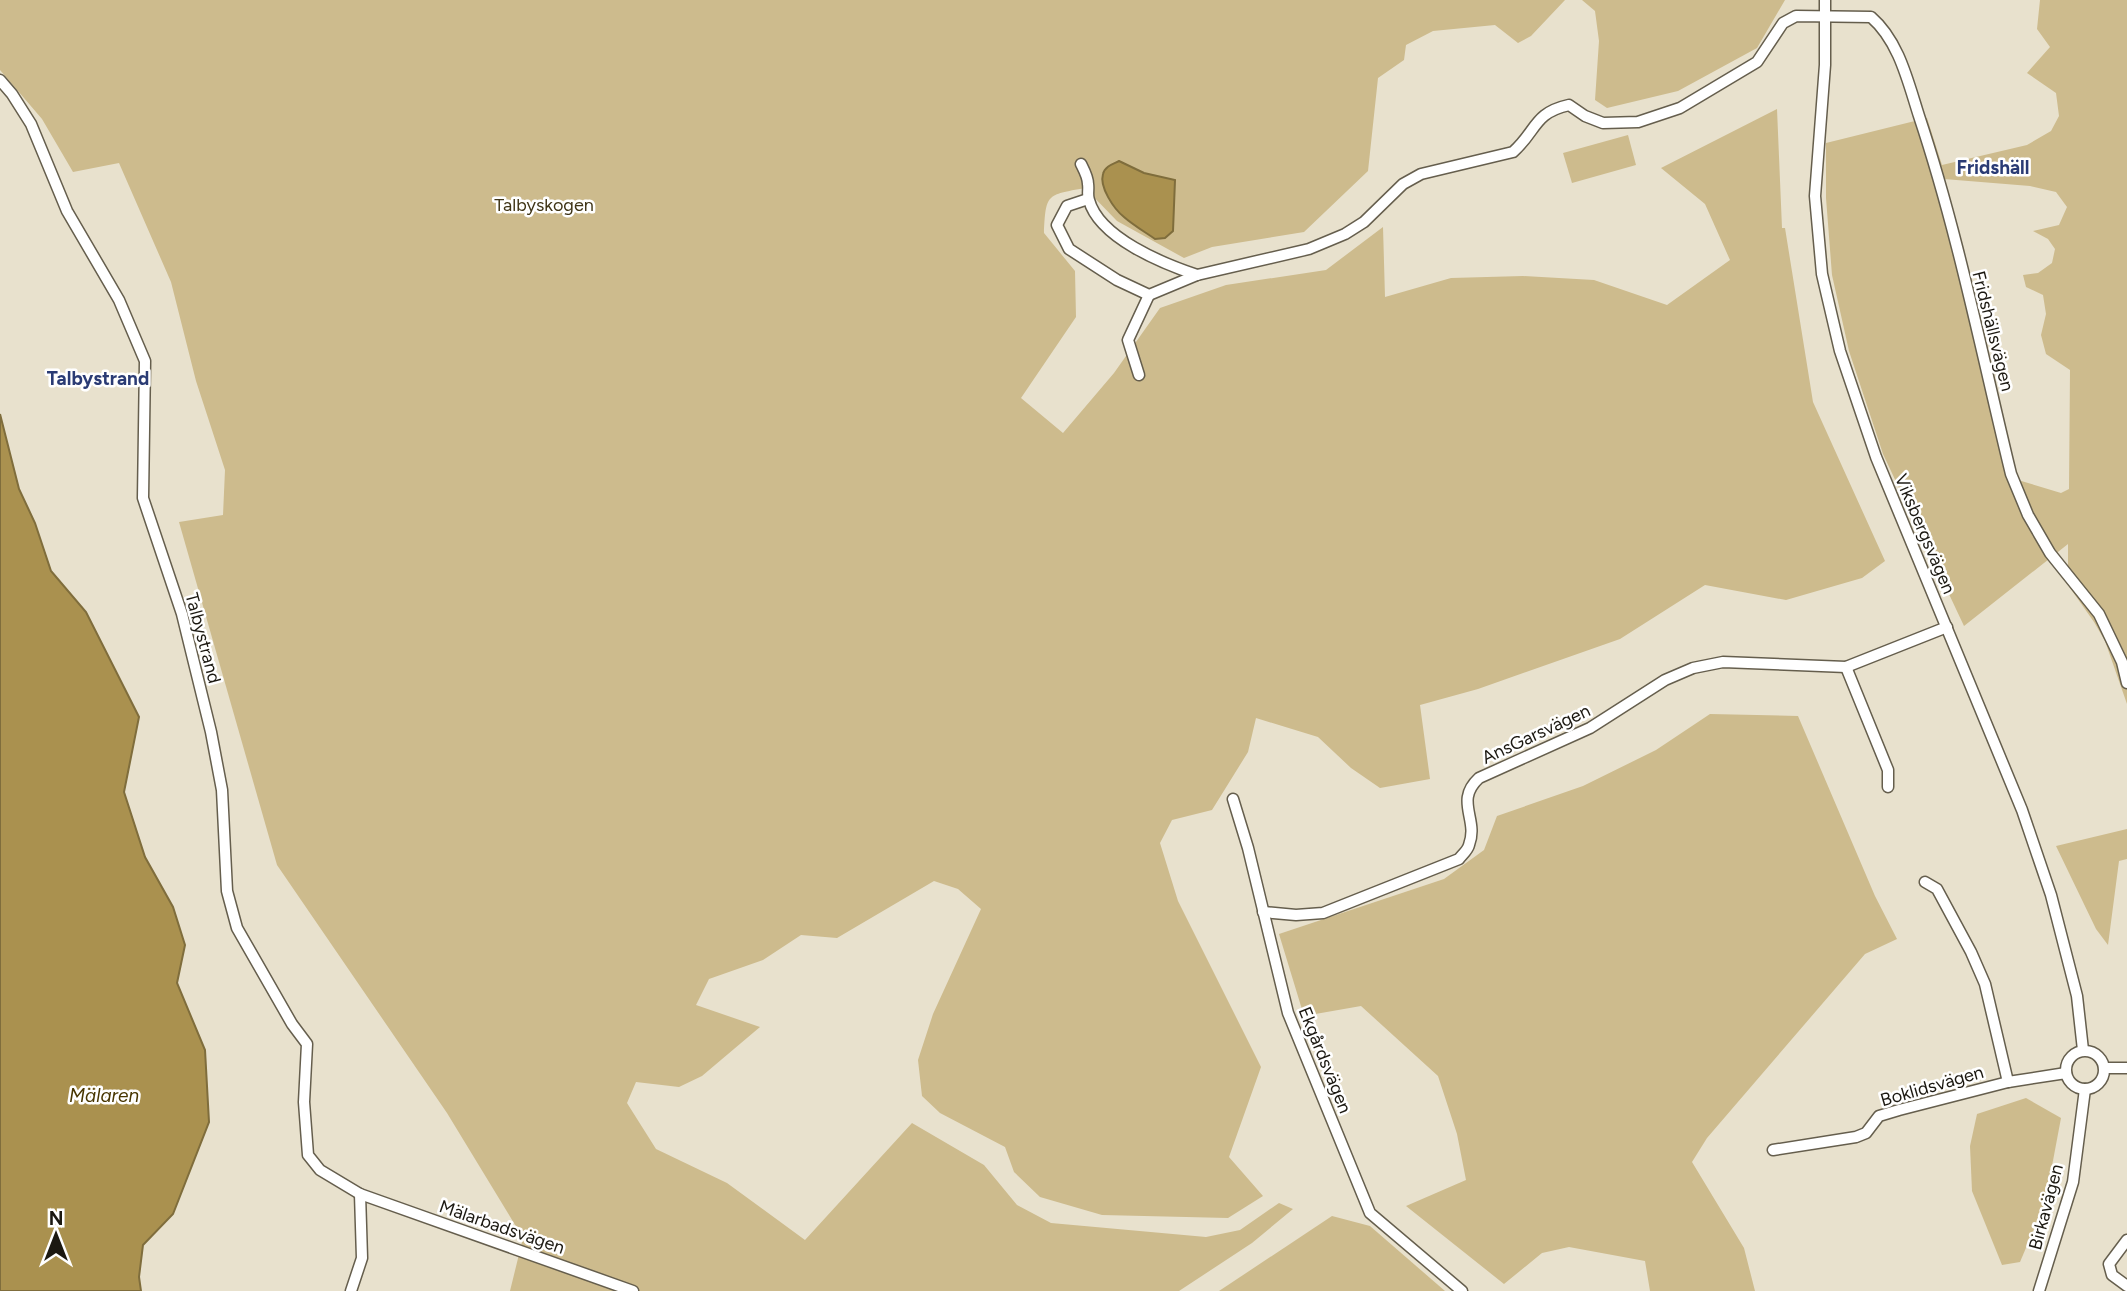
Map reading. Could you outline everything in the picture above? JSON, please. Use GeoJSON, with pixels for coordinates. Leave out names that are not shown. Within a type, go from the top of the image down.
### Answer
{"type":"FeatureCollection","features":[{"type":"Feature","properties":{"kind":"street","name":"Viksbergsvägen"},"geometry":{"type":"LineString","coordinates":[[1825,0],[1825,65],[1815,196],[1822,274],[1840,351],[1862,419],[2022,810],[2051,895],[2077,996],[2083,1050]]}},
{"type":"Feature","properties":{"kind":"street"},"geometry":{"type":"LineString","coordinates":[[1139,375],[1128,340],[1149,295],[1197,275],[1309,249],[1345,234],[1364,222],[1403,184],[1421,174],[1513,152],[1524,142],[1539,119],[1552,109],[1569,105],[1585,116],[1603,123],[1638,122],[1680,108],[1757,62],[1783,23],[1796,16],[1826,16]]}},
{"type":"Feature","properties":{"kind":"street","name":"Fridshällsvägen"},"geometry":{"type":"LineString","coordinates":[[1826,16],[1871,16],[1884,28],[1893,45],[1936,167],[2011,474],[2028,515],[2050,553],[2099,614],[2122,662],[2127,683]]}},
{"type":"Feature","properties":{"kind":"street","name":"Talbystrand"},"geometry":{"type":"LineString","coordinates":[[0,80],[31,124],[67,211],[118,300],[145,361],[144,498],[182,614],[211,732],[222,790],[228,891],[237,928],[292,1024],[307,1044],[304,1102],[308,1155],[320,1170],[360,1194]]}},
{"type":"Feature","properties":{"kind":"street"},"geometry":{"type":"LineString","coordinates":[[1081,164],[1088,181],[1088,199],[1097,216],[1120,239],[1156,261],[1197,275]]}},
{"type":"Feature","properties":{"kind":"street"},"geometry":{"type":"LineString","coordinates":[[1088,199],[1067,206],[1057,225],[1069,249],[1117,280],[1149,295]]}},
{"type":"Feature","properties":{"kind":"street","name":"AnsGarsvägen"},"geometry":{"type":"LineString","coordinates":[[1263,912],[1322,914],[1459,859],[1469,845],[1471,835],[1472,826],[1466,803],[1470,786],[1479,778],[1590,728],[1665,680],[1693,668],[1723,663],[1846,667],[1947,627]]}},
{"type":"Feature","properties":{"kind":"street"},"geometry":{"type":"LineString","coordinates":[[1846,667],[1888,770],[1888,787]]}},
{"type":"Feature","properties":{"kind":"street","name":"Ekgårdsvägen"},"geometry":{"type":"LineString","coordinates":[[1233,799],[1288,1013],[1370,1213],[1462,1291]]}},
{"type":"Feature","properties":{"kind":"street"},"geometry":{"type":"LineString","coordinates":[[1925,882],[1937,888],[1971,952],[1984,984],[2008,1082]]}},
{"type":"Feature","properties":{"kind":"street"},"geometry":{"type":"LineString","coordinates":[[2083,1050],[2097,1054],[2105,1068],[2100,1082],[2085,1089],[2073,1084],[2066,1073],[2070,1058],[2083,1050]]}},
{"type":"Feature","properties":{"kind":"street"},"geometry":{"type":"LineString","coordinates":[[2105,1068],[2127,1068]]}},
{"type":"Feature","properties":{"kind":"street","name":"Boklidsvägen"},"geometry":{"type":"LineString","coordinates":[[1773,1150],[1856,1137],[1867,1133],[1879,1116],[2008,1082],[2066,1073]]}},
{"type":"Feature","properties":{"kind":"street","name":"Birkavägen"},"geometry":{"type":"LineString","coordinates":[[2039,1291],[2073,1182],[2085,1089]]}},
{"type":"Feature","properties":{"kind":"street"},"geometry":{"type":"LineString","coordinates":[[351,1291],[362,1258],[360,1194]]}},
{"type":"Feature","properties":{"kind":"street","name":"Mälarbadsvägen"},"geometry":{"type":"LineString","coordinates":[[360,1194],[633,1291]]}},
{"type":"Feature","properties":{"kind":"street"},"geometry":{"type":"LineString","coordinates":[[2127,1240],[2109,1264],[2112,1275],[2127,1286]]}},
{"type":"Feature","properties":{"kind":"green space","name":"Talbyskogen"},"geometry":{"type":"Polygon","coordinates":[[[0,0],[1565,0],[1531,36],[1518,43],[1495,25],[1433,31],[1406,45],[1404,60],[1378,78],[1368,171],[1304,232],[1212,247],[1184,258],[1117,221],[1085,188],[1055,195],[1048,203],[1044,233],[1075,271],[1076,317],[1021,398],[1063,433],[1114,373],[1160,308],[1226,285],[1326,270],[1383,227],[1385,297],[1451,278],[1523,276],[1594,280],[1667,305],[1730,260],[1705,204],[1661,168],[1777,109],[1782,228],[1785,228],[1813,402],[1885,561],[1862,578],[1786,600],[1705,585],[1620,639],[1478,689],[1420,705],[1430,779],[1380,788],[1351,768],[1318,737],[1256,718],[1248,752],[1212,810],[1172,820],[1160,843],[1178,901],[1261,1067],[1229,1157],[1263,1196],[1228,1218],[1102,1215],[1040,1197],[1014,1172],[1005,1147],[940,1113],[922,1096],[918,1060],[933,1014],[981,909],[958,889],[934,881],[837,938],[801,935],[763,960],[709,979],[696,1005],[760,1027],[702,1076],[679,1087],[636,1082],[627,1103],[656,1149],[727,1183],[805,1240],[912,1123],[984,1165],[1017,1205],[1051,1223],[1206,1237],[1240,1230],[1279,1203],[1293,1209],[1252,1243],[1179,1291],[510,1291],[523,1238],[447,1113],[277,865],[179,522],[223,515],[225,470],[196,381],[171,282],[119,163],[73,172],[42,119],[0,70],[0,0]],[[1119,161],[1103,182],[1174,180],[1144,173],[1119,161]]]}},
{"type":"Feature","properties":{"kind":"green space"},"geometry":{"type":"Polygon","coordinates":[[[1582,0],[1785,0],[1757,48],[1678,91],[1607,108],[1595,100],[1599,41],[1595,11],[1582,0]]]}},
{"type":"Feature","properties":{"kind":"green space"},"geometry":{"type":"Polygon","coordinates":[[[2040,0],[2127,0],[2127,704],[2105,641],[2068,585],[2068,544],[1964,626],[1883,454],[1849,351],[1832,275],[1826,198],[1826,143],[1927,118],[1942,165],[2027,145],[2051,131],[2059,116],[2056,93],[2027,73],[2050,47],[2037,29],[2040,0]],[[1944,179],[2018,480],[2061,493],[2069,489],[2070,370],[2046,354],[2041,335],[2046,314],[2043,295],[2026,287],[2023,275],[2038,273],[2052,263],[2055,249],[2048,239],[2033,231],[2059,225],[2067,207],[2056,192],[2030,186],[1944,179]]]}},
{"type":"Feature","properties":{"kind":"green space"},"geometry":{"type":"Polygon","coordinates":[[[1628,135],[1636,165],[1572,183],[1563,153],[1628,135]]]}},
{"type":"Feature","properties":{"kind":"green space"},"geometry":{"type":"Polygon","coordinates":[[[1710,714],[1798,716],[1875,896],[1897,939],[1865,954],[1707,1138],[1692,1162],[1744,1248],[1755,1291],[1650,1291],[1645,1261],[1569,1247],[1542,1253],[1504,1284],[1406,1206],[1466,1180],[1457,1134],[1438,1076],[1361,1006],[1304,1016],[1279,934],[1444,879],[1484,850],[1497,816],[1583,786],[1656,750],[1710,714]]]}},
{"type":"Feature","properties":{"kind":"green space"},"geometry":{"type":"Polygon","coordinates":[[[2127,829],[2127,859],[2119,861],[2108,945],[2096,929],[2056,846],[2127,829]]]}},
{"type":"Feature","properties":{"kind":"green space"},"geometry":{"type":"Polygon","coordinates":[[[2026,1098],[2061,1118],[2045,1203],[2020,1262],[2002,1265],[1972,1191],[1970,1146],[1977,1114],[2026,1098]]]}},
{"type":"Feature","properties":{"kind":"green space"},"geometry":{"type":"Polygon","coordinates":[[[1332,1216],[1370,1226],[1445,1291],[1219,1291],[1332,1216]]]}},
{"type":"Feature","properties":{"kind":"water"},"geometry":{"type":"Polygon","coordinates":[[[1119,161],[1144,173],[1175,180],[1173,231],[1165,238],[1155,239],[1135,226],[1120,213],[1108,197],[1103,185],[1103,174],[1107,167],[1119,161]]]}},
{"type":"Feature","properties":{"kind":"water","name":"Mälaren"},"geometry":{"type":"Polygon","coordinates":[[[0,414],[19,489],[35,523],[51,571],[86,612],[139,717],[124,792],[145,857],[173,907],[185,945],[177,983],[205,1050],[209,1122],[173,1214],[143,1245],[139,1277],[141,1291],[0,1291],[0,414]]]}},
{"type":"Feature","properties":{"kind":"district","name":"Fridshäll"},"geometry":{"type":"Point","coordinates":[1993,167]}},
{"type":"Feature","properties":{"kind":"district","name":"Talbystrand"},"geometry":{"type":"Point","coordinates":[98,378]}}]}
